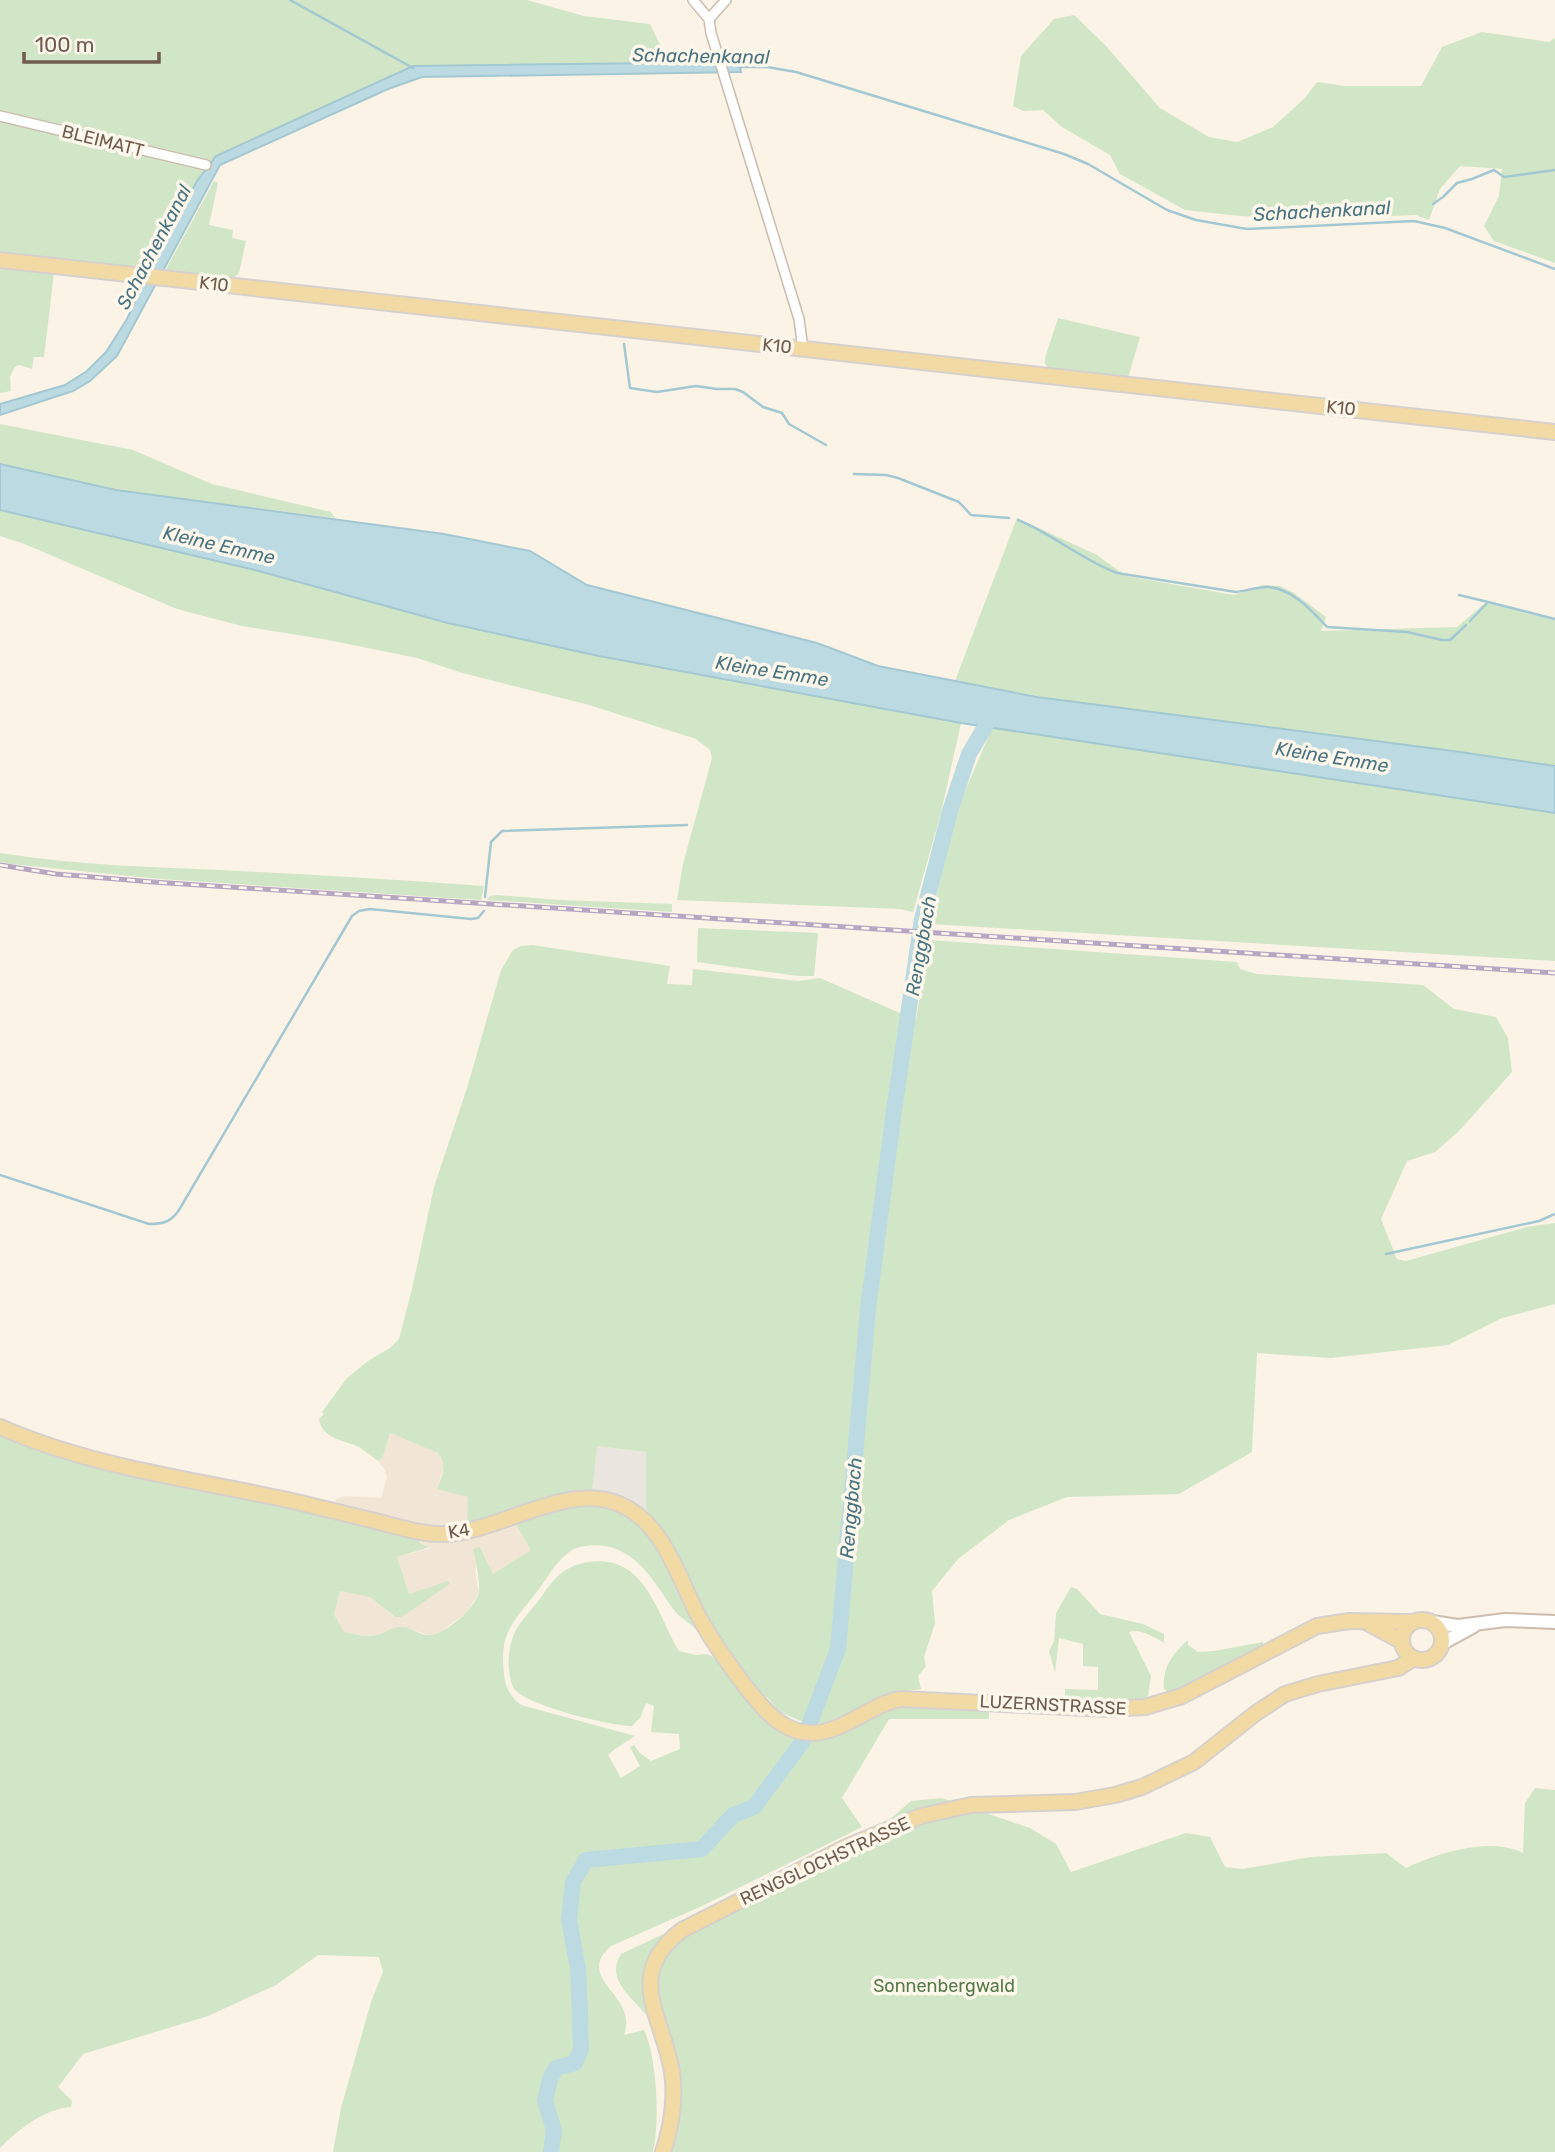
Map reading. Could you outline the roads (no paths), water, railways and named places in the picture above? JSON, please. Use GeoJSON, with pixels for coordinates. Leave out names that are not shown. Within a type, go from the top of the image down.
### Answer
{"type":"FeatureCollection","features":[{"type":"Feature","properties":{"kind":"main road","name":"K10"},"geometry":{"type":"LineString","coordinates":[[0,260],[1555,432]]}},
{"type":"Feature","properties":{"kind":"main road","name":"K4"},"geometry":{"type":"LineString","coordinates":[[0,1427],[43,1444],[102,1462],[428,1533],[460,1532],[568,1501],[596,1498],[616,1502],[635,1511],[653,1530],[715,1645],[771,1715],[784,1725],[810,1733]]}},
{"type":"Feature","properties":{"kind":"main road"},"geometry":{"type":"LineString","coordinates":[[1388,1670],[1402,1644],[1404,1631],[1412,1622],[1423,1620],[1447,1626],[1474,1626],[1505,1620],[1555,1622]]}},
{"type":"Feature","properties":{"kind":"main road","name":"LUZERNSTRASSE"},"geometry":{"type":"LineString","coordinates":[[810,1733],[833,1729],[886,1702],[908,1698],[1108,1709],[1155,1706],[1194,1690],[1306,1630],[1343,1621],[1412,1622]]}},
{"type":"Feature","properties":{"kind":"main road"},"geometry":{"type":"LineString","coordinates":[[1432,1622],[1440,1632],[1441,1644]]}},
{"type":"Feature","properties":{"kind":"main road","name":"LUZERNSTRASSE"},"geometry":{"type":"LineString","coordinates":[[1366,1623],[1402,1644]]}},
{"type":"Feature","properties":{"kind":"main road"},"geometry":{"type":"LineString","coordinates":[[1402,1644],[1414,1658],[1425,1660],[1431,1657],[1441,1644],[1474,1626]]}},
{"type":"Feature","properties":{"kind":"main road","name":"RENGGLOCHSTRASSE"},"geometry":{"type":"LineString","coordinates":[[663,2152],[673,2116],[674,2087],[668,2051],[651,2004],[649,1986],[653,1965],[661,1950],[682,1930],[846,1847],[921,1816],[955,1807],[1075,1802],[1142,1787],[1194,1762],[1256,1713],[1285,1694],[1318,1684],[1401,1667],[1414,1658]]}},
{"type":"Feature","properties":{"kind":"street"},"geometry":{"type":"LineString","coordinates":[[693,0],[709,19],[719,60],[800,319],[803,349]]}},
{"type":"Feature","properties":{"kind":"street"},"geometry":{"type":"LineString","coordinates":[[709,19],[726,0]]}},
{"type":"Feature","properties":{"kind":"street","name":"BLEIMATT"},"geometry":{"type":"LineString","coordinates":[[0,116],[206,165]]}},
{"type":"Feature","properties":{"kind":"water"},"geometry":{"type":"Polygon","coordinates":[[[739,62],[741,72],[422,77],[388,89],[220,165],[117,356],[90,381],[73,391],[0,415],[0,404],[65,385],[87,371],[106,352],[127,319],[150,269],[197,181],[216,156],[413,66],[739,62]]]}},
{"type":"Feature","properties":{"kind":"water","name":"Kleine Emme"},"geometry":{"type":"Polygon","coordinates":[[[0,464],[116,490],[444,534],[530,551],[587,585],[817,643],[878,666],[1037,697],[1555,766],[1555,813],[961,723],[599,656],[448,623],[255,570],[0,510],[0,464]]]}},
{"type":"Feature","properties":{"kind":"waterway"},"geometry":{"type":"LineString","coordinates":[[290,0],[413,68]]}},
{"type":"Feature","properties":{"kind":"waterway","name":"Schachenkanal"},"geometry":{"type":"LineString","coordinates":[[739,67],[767,67],[796,72],[1064,154],[1088,164],[1167,210],[1196,220],[1247,229],[1414,221],[1445,228],[1555,269]]}},
{"type":"Feature","properties":{"kind":"waterway"},"geometry":{"type":"LineString","coordinates":[[1433,204],[1457,183],[1494,170],[1504,177],[1555,170]]}},
{"type":"Feature","properties":{"kind":"waterway"},"geometry":{"type":"LineString","coordinates":[[624,344],[630,388],[657,392],[696,386],[735,389],[763,407],[782,413],[789,424],[826,445]]}},
{"type":"Feature","properties":{"kind":"waterway"},"geometry":{"type":"LineString","coordinates":[[854,474],[898,478],[959,502],[971,515],[1009,518]]}},
{"type":"Feature","properties":{"kind":"waterway"},"geometry":{"type":"LineString","coordinates":[[1018,520],[1117,573],[1236,592],[1265,587],[1278,589],[1301,602],[1327,627],[1407,632],[1450,640],[1466,625]]}},
{"type":"Feature","properties":{"kind":"waterway"},"geometry":{"type":"LineString","coordinates":[[1459,595],[1488,602]]}},
{"type":"Feature","properties":{"kind":"waterway"},"geometry":{"type":"LineString","coordinates":[[1470,621],[1488,602],[1555,619]]}},
{"type":"Feature","properties":{"kind":"waterway","name":"Renggbach"},"geometry":{"type":"LineString","coordinates":[[551,2152],[554,2130],[545,2101],[550,2079],[556,2068],[575,2063],[581,2049],[578,1969],[569,1919],[573,1882],[586,1860],[702,1849],[733,1815],[754,1807],[803,1741],[838,1649],[868,1309],[922,919],[950,811],[969,754],[996,708]]}},
{"type":"Feature","properties":{"kind":"waterway"},"geometry":{"type":"LineString","coordinates":[[485,897],[491,842],[502,831],[687,825]]}},
{"type":"Feature","properties":{"kind":"waterway"},"geometry":{"type":"LineString","coordinates":[[0,1175],[149,1224],[170,1220],[179,1210],[352,916],[359,911],[370,909],[471,919],[478,918],[484,911]]}},
{"type":"Feature","properties":{"kind":"waterway"},"geometry":{"type":"LineString","coordinates":[[1386,1254],[1539,1221],[1555,1214]]}},
{"type":"Feature","properties":{"kind":"railway"},"geometry":{"type":"LineString","coordinates":[[0,865],[56,874],[153,882],[1555,973]]}},
{"type":"Feature","properties":{"kind":"park label","name":"Sonnenbergwald"},"geometry":{"type":"Point","coordinates":[944,1986]}}]}
